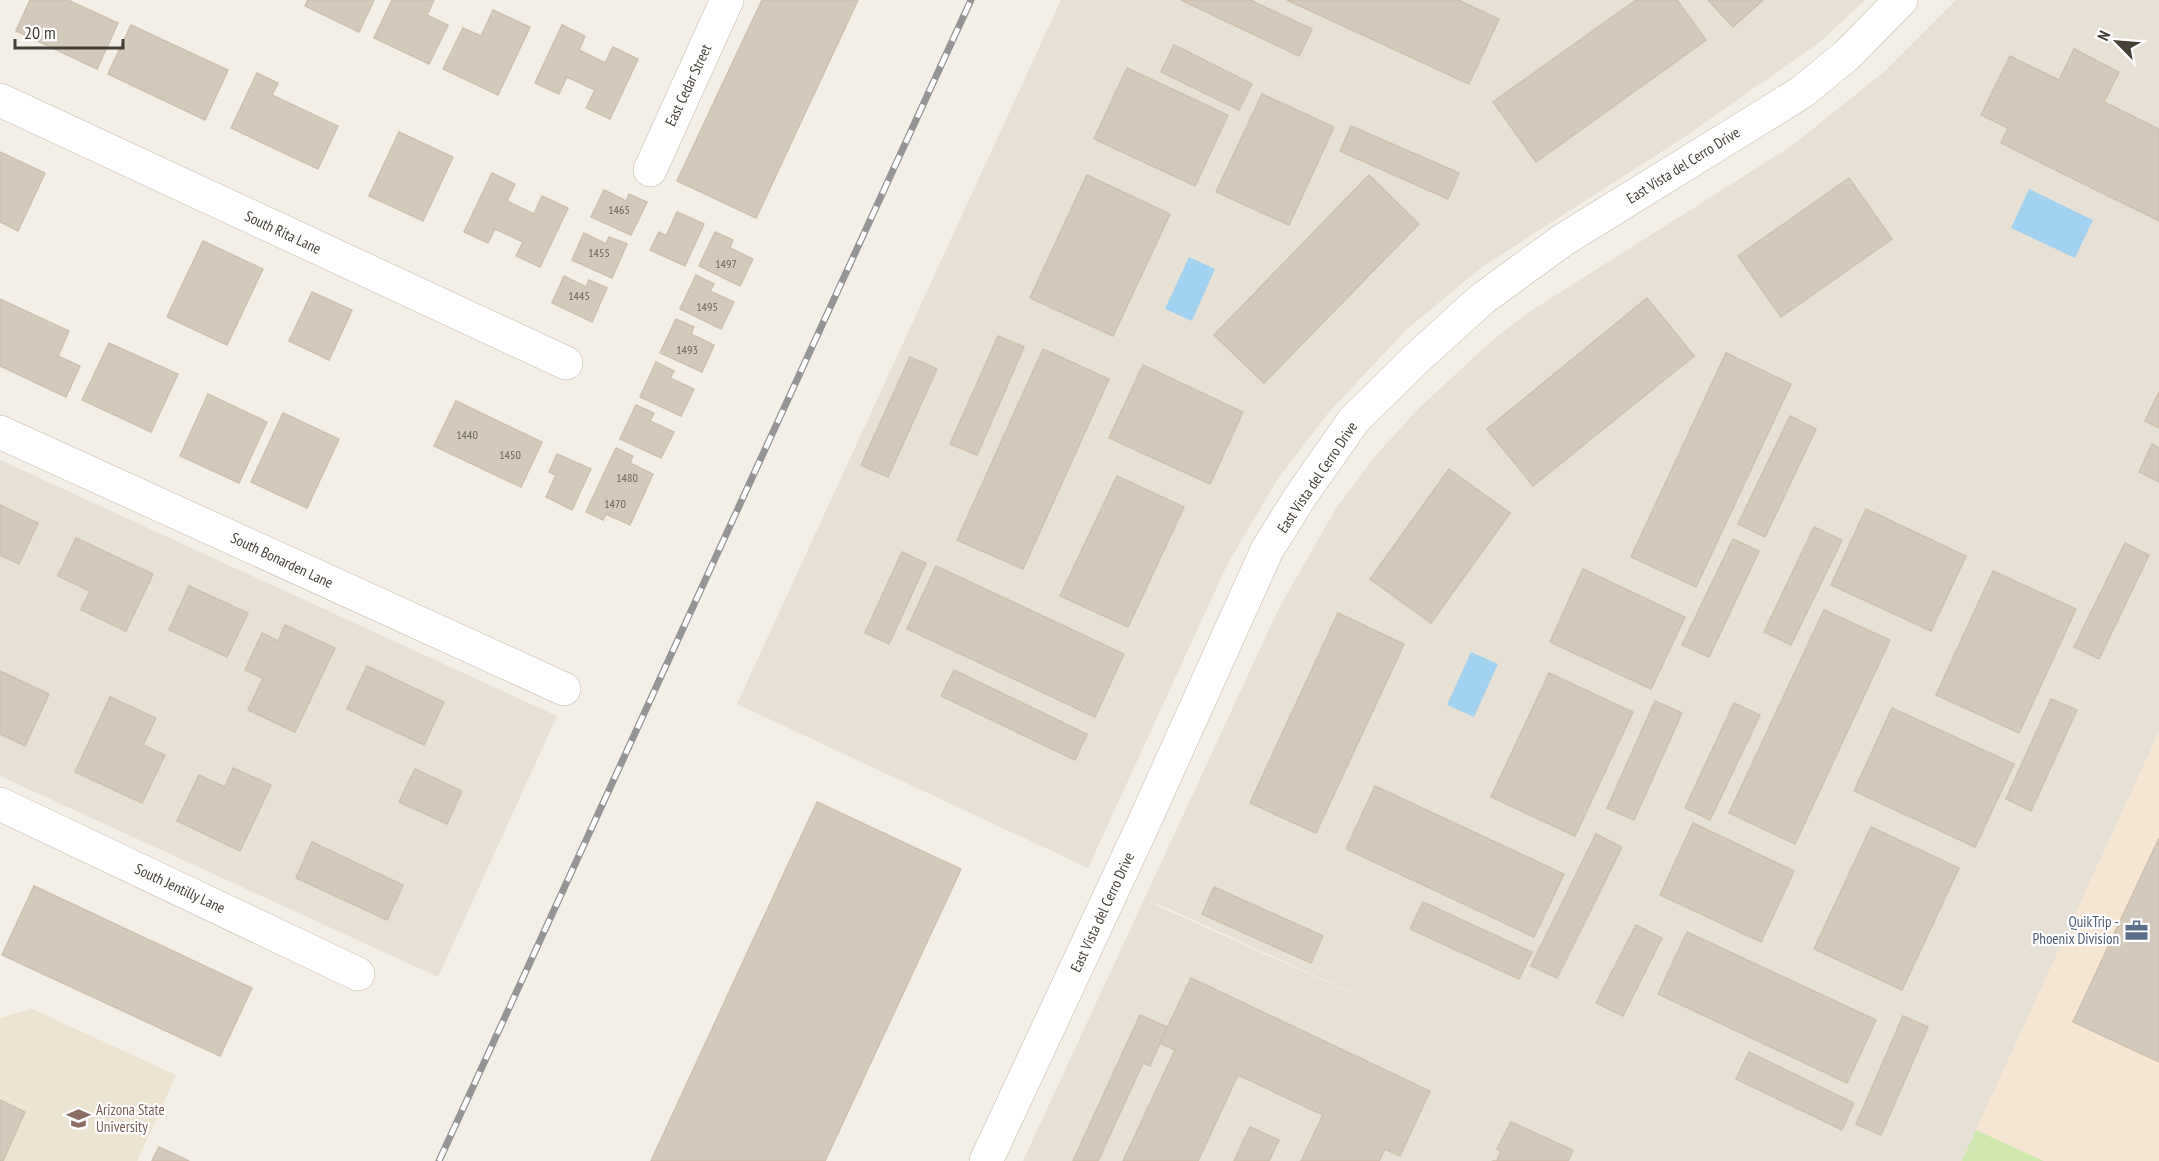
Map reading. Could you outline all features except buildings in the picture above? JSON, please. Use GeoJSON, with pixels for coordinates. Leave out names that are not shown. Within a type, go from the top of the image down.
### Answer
{"type":"FeatureCollection","features":[{"type":"Feature","properties":{"kind":"street","name":"East Cedar Street"},"geometry":{"type":"LineString","coordinates":[[650,170],[727,0]]}},
{"type":"Feature","properties":{"kind":"street","name":"East Vista del Cerro Drive"},"geometry":{"type":"LineString","coordinates":[[986,1161],[1268,550],[1300,497],[1354,420],[1482,299],[1563,240],[1802,92],[1848,54],[1901,0]]}},
{"type":"Feature","properties":{"kind":"street","name":"South Rita Lane"},"geometry":{"type":"LineString","coordinates":[[0,100],[566,363]]}},
{"type":"Feature","properties":{"kind":"street","name":"South Bonarden Lane"},"geometry":{"type":"LineString","coordinates":[[0,432],[564,689]]}},
{"type":"Feature","properties":{"kind":"street","name":"South Jentilly Lane"},"geometry":{"type":"LineString","coordinates":[[0,804],[358,974]]}},
{"type":"Feature","properties":{"kind":"shaded area"},"geometry":{"type":"Polygon","coordinates":[[[1061,0],[1865,0],[1820,42],[1686,136],[1482,267],[1406,330],[1329,412],[1277,480],[1227,565],[1088,868],[737,704],[1061,0]]]}},
{"type":"Feature","properties":{"kind":"shaded area"},"geometry":{"type":"Polygon","coordinates":[[[1956,0],[2159,0],[2159,732],[1962,1161],[1023,1161],[1279,608],[1335,510],[1375,456],[1420,407],[1495,338],[1529,312],[1790,147],[1885,71],[1956,0]],[[1149,902],[1366,999],[1163,906],[1149,902]]]}},
{"type":"Feature","properties":{"kind":"shaded area"},"geometry":{"type":"Polygon","coordinates":[[[0,460],[557,716],[438,977],[0,776],[0,460]]]}},
{"type":"Feature","properties":{"kind":"shaded area"},"geometry":{"type":"Polygon","coordinates":[[[2159,732],[2159,1161],[2044,1161],[1976,1130],[2159,732]]]}},
{"type":"Feature","properties":{"kind":"shaded area","name":"Arizona State University"},"geometry":{"type":"Polygon","coordinates":[[[32,1009],[176,1075],[137,1161],[0,1161],[0,1018],[32,1009]]]}},
{"type":"Feature","properties":{"kind":"green space"},"geometry":{"type":"Polygon","coordinates":[[[1976,1130],[2044,1161],[1962,1161],[1976,1130]]]}},
{"type":"Feature","properties":{"kind":"water"},"geometry":{"type":"Polygon","coordinates":[[[2029,189],[2093,220],[2075,258],[2011,228],[2029,189]]]}},
{"type":"Feature","properties":{"kind":"water"},"geometry":{"type":"Polygon","coordinates":[[[1189,257],[1215,269],[1192,321],[1165,309],[1189,257]]]}},
{"type":"Feature","properties":{"kind":"water"},"geometry":{"type":"Polygon","coordinates":[[[1471,652],[1498,664],[1474,717],[1447,705],[1471,652]]]}},
{"type":"Feature","properties":{"kind":"railway"},"geometry":{"type":"LineString","coordinates":[[439,1161],[971,0]]}},
{"type":"Feature","properties":{"kind":"place","name":"QuikTrip - Phoenix Division"},"geometry":{"type":"Point","coordinates":[2137,930]}},
{"type":"Feature","properties":{"kind":"place","name":"Arizona State University"},"geometry":{"type":"Point","coordinates":[78,1118]}}]}
